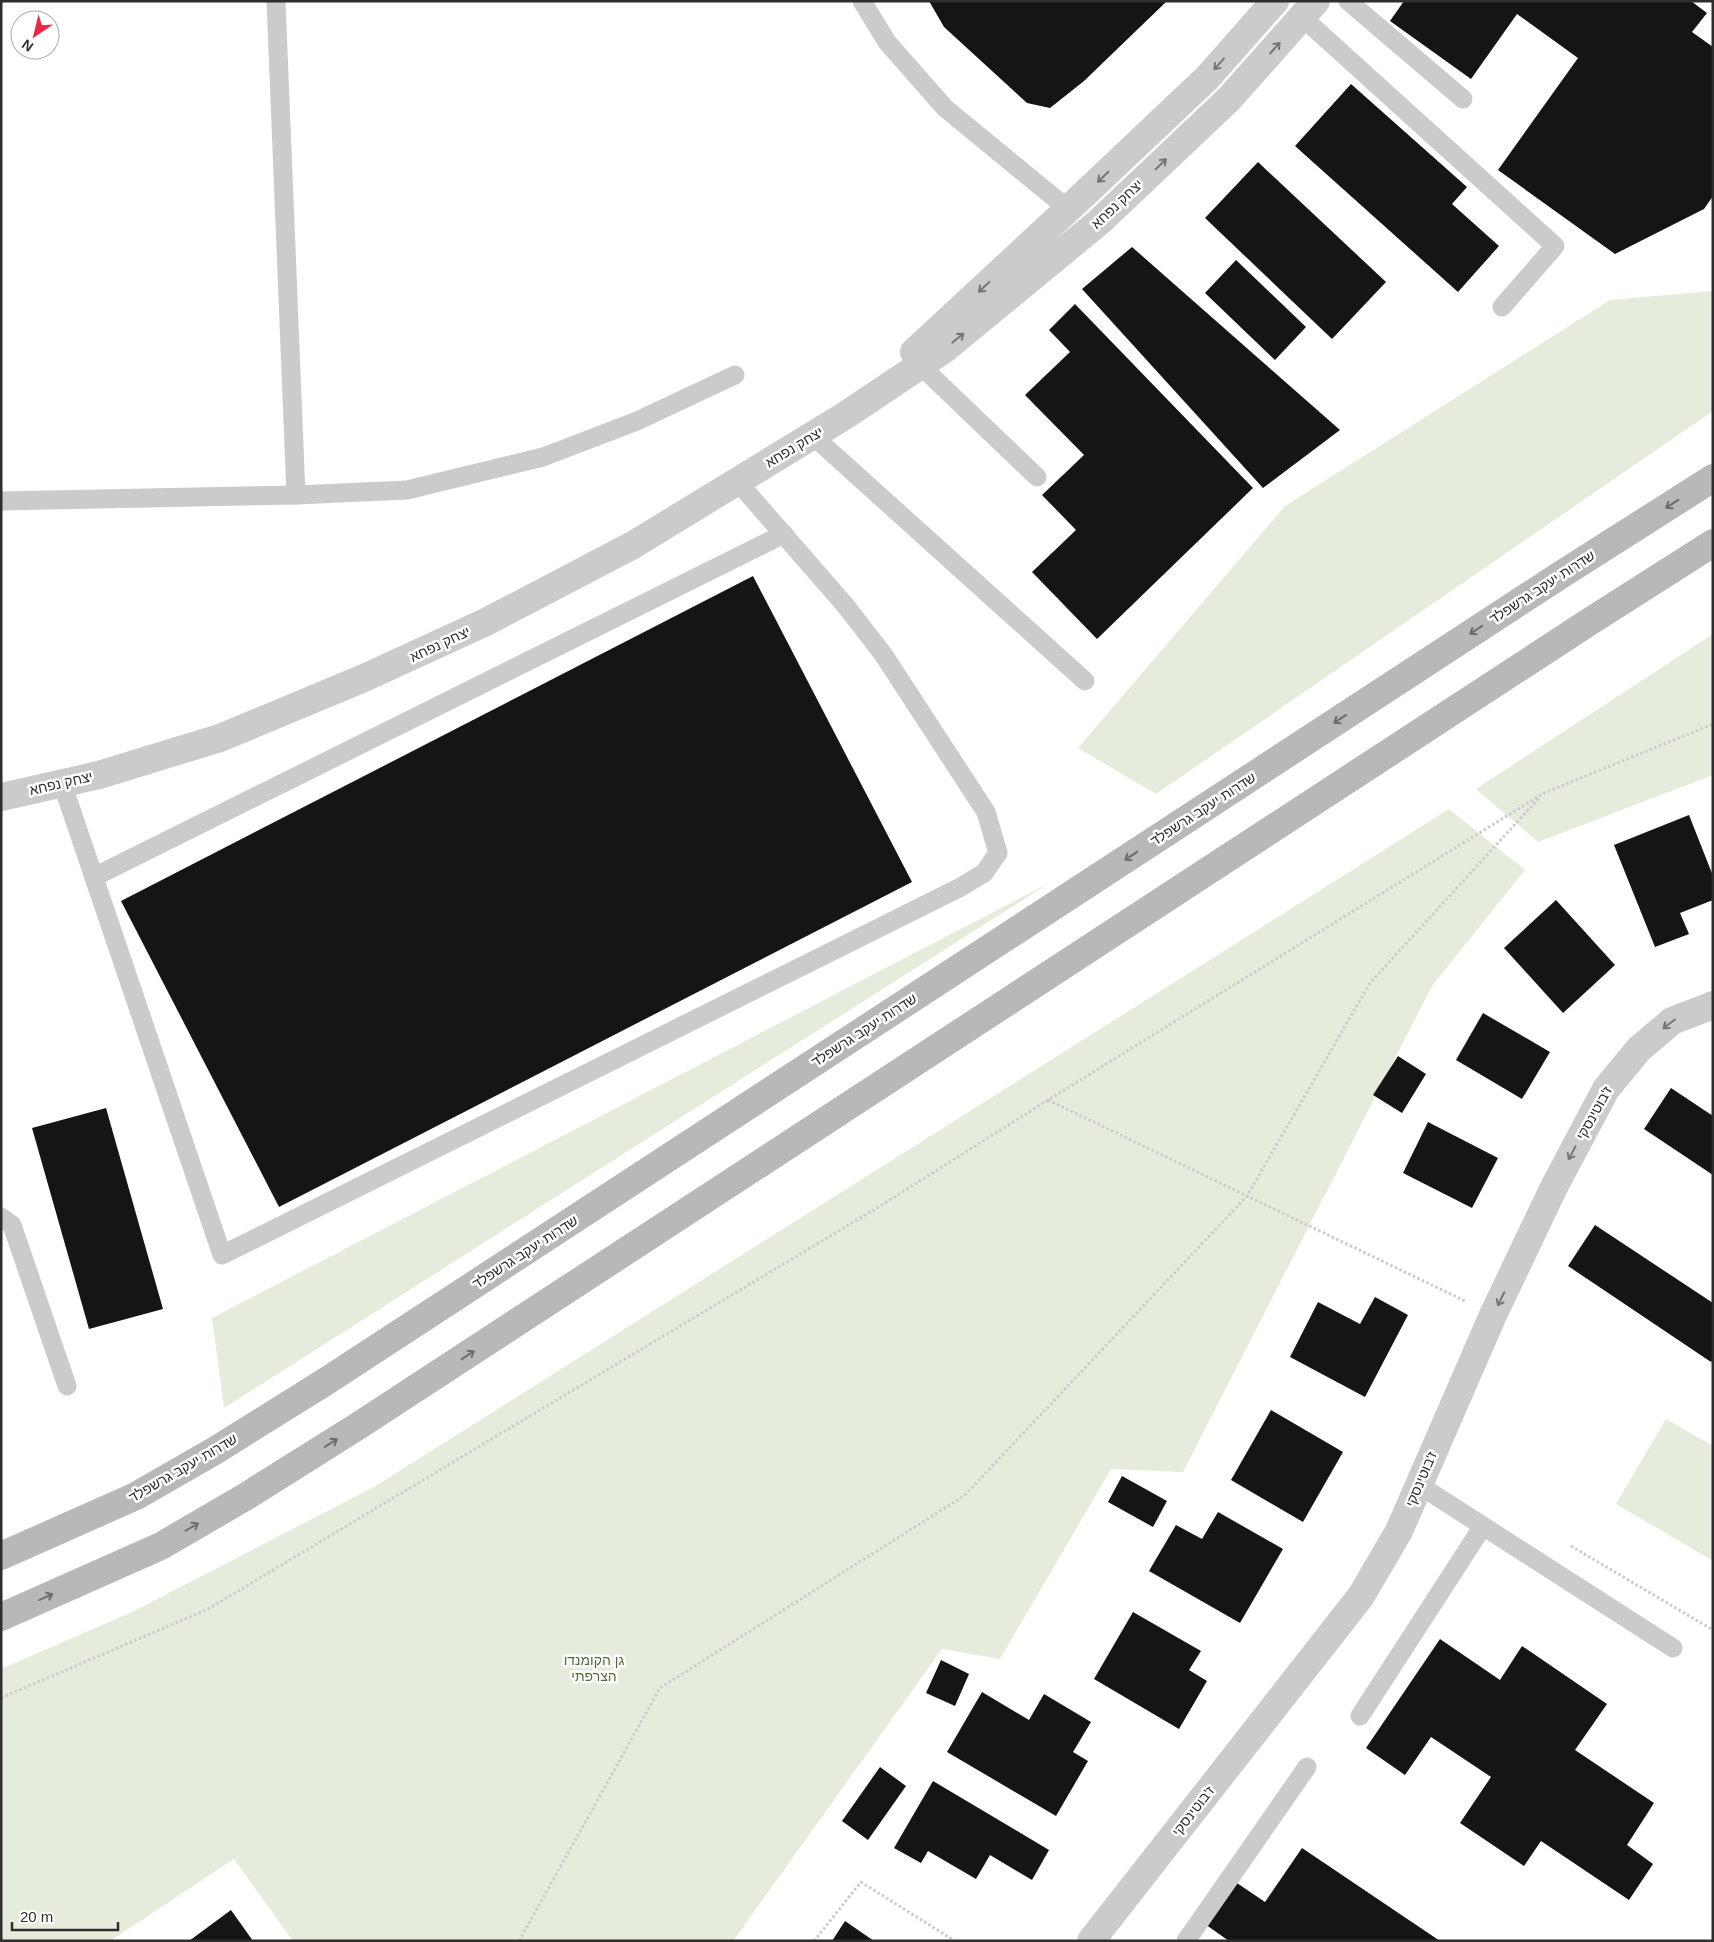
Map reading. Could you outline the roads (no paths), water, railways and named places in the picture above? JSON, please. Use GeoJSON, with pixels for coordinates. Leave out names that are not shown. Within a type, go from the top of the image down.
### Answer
{"type":"FeatureCollection","features":[{"type":"Feature","properties":{"kind":"main road","name":"שדרות יעקב גרשפלד"},"geometry":{"type":"LineString","coordinates":[[1,1556],[136,1496],[216,1450],[325,1382],[1713,478]]}},
{"type":"Feature","properties":{"kind":"main road"},"geometry":{"type":"LineString","coordinates":[[1,1617],[161,1546],[332,1443],[1713,543]]}},
{"type":"Feature","properties":{"kind":"street","name":"יצחק נפחא"},"geometry":{"type":"LineString","coordinates":[[846,415],[1207,78],[1275,1]]}},
{"type":"Feature","properties":{"kind":"street","name":"יצחק נפחא"},"geometry":{"type":"LineString","coordinates":[[1,797],[99,775],[220,738],[364,678],[486,622],[633,545],[846,415],[946,348],[1100,222],[1229,99],[1309,9]]}},
{"type":"Feature","properties":{"kind":"street","name":"ז'בוטינסקי"},"geometry":{"type":"LineString","coordinates":[[1091,1941],[1361,1596],[1399,1531],[1493,1315],[1554,1187],[1606,1089],[1639,1049],[1672,1021],[1713,1005]]}},
{"type":"Feature","properties":{"kind":"lane"},"geometry":{"type":"LineString","coordinates":[[276,1],[296,495]]}},
{"type":"Feature","properties":{"kind":"lane"},"geometry":{"type":"LineString","coordinates":[[862,1],[886,42],[945,108],[1068,209]]}},
{"type":"Feature","properties":{"kind":"lane"},"geometry":{"type":"LineString","coordinates":[[1348,1],[1463,99]]}},
{"type":"Feature","properties":{"kind":"lane"},"geometry":{"type":"LineString","coordinates":[[1309,9],[1556,246],[1502,307]]}},
{"type":"Feature","properties":{"kind":"lane"},"geometry":{"type":"LineString","coordinates":[[920,365],[1037,477]]}},
{"type":"Feature","properties":{"kind":"lane"},"geometry":{"type":"LineString","coordinates":[[1,502],[296,495],[408,490],[543,457],[637,421],[735,376]]}},
{"type":"Feature","properties":{"kind":"lane"},"geometry":{"type":"LineString","coordinates":[[812,435],[1085,681]]}},
{"type":"Feature","properties":{"kind":"lane"},"geometry":{"type":"LineString","coordinates":[[62,783],[222,1255],[950,893],[984,873],[998,853],[986,812],[883,654],[845,605],[738,481]]}},
{"type":"Feature","properties":{"kind":"lane"},"geometry":{"type":"LineString","coordinates":[[94,877],[784,534]]}},
{"type":"Feature","properties":{"kind":"lane"},"geometry":{"type":"LineString","coordinates":[[1,1217],[12,1225],[67,1386]]}},
{"type":"Feature","properties":{"kind":"lane"},"geometry":{"type":"LineString","coordinates":[[1419,1485],[1673,1648]]}},
{"type":"Feature","properties":{"kind":"lane"},"geometry":{"type":"LineString","coordinates":[[1360,1716],[1483,1526]]}},
{"type":"Feature","properties":{"kind":"lane"},"geometry":{"type":"LineString","coordinates":[[1186,1941],[1307,1767]]}},
{"type":"Feature","properties":{"kind":"park label","name":"גן הקומנדו הצרפתי"},"geometry":{"type":"Point","coordinates":[594,1668]}}]}
